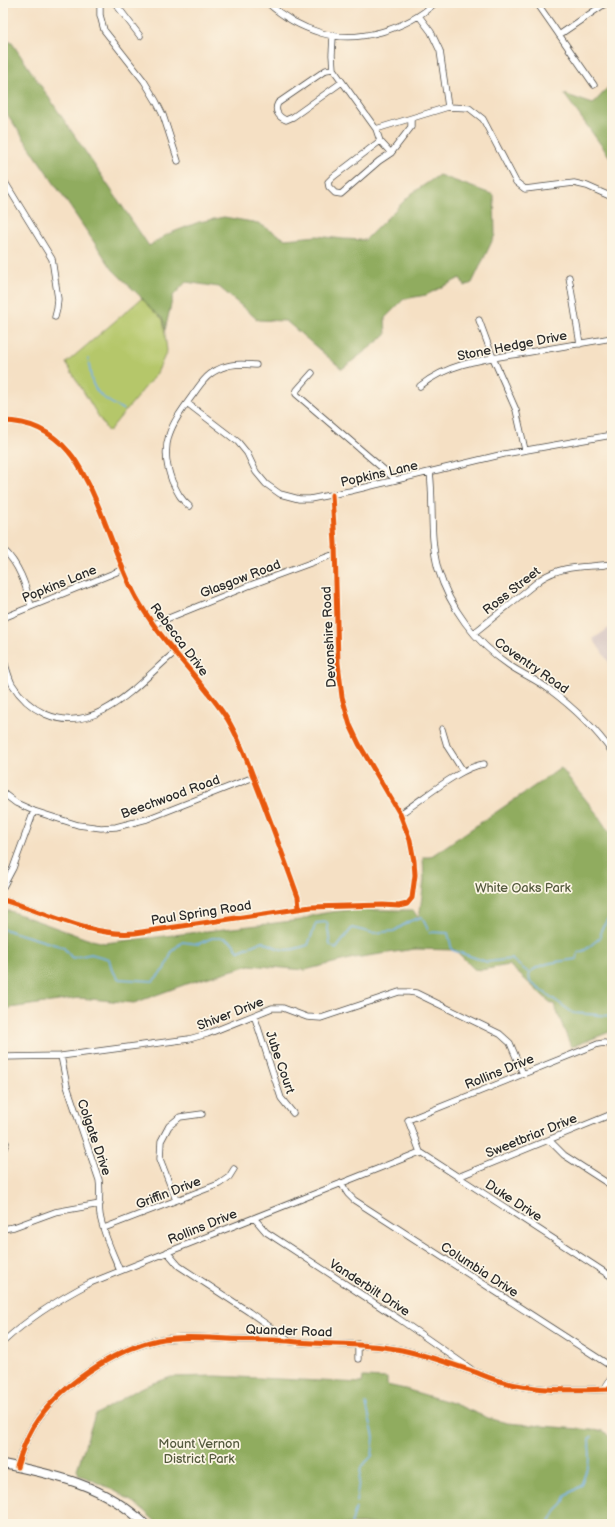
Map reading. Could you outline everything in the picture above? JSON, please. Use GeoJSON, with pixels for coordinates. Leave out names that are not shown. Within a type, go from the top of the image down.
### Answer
{"type":"FeatureCollection","features":[{"type":"Feature","properties":{"kind":"main road"},"geometry":{"type":"LineString","coordinates":[[3,1464],[74,1481],[125,1506],[145,1524]]}},
{"type":"Feature","properties":{"kind":"street"},"geometry":{"type":"LineString","coordinates":[[100,3],[100,15],[104,30],[144,81],[156,100],[163,115],[178,161]]}},
{"type":"Feature","properties":{"kind":"street"},"geometry":{"type":"LineString","coordinates":[[115,3],[140,36]]}},
{"type":"Feature","properties":{"kind":"street"},"geometry":{"type":"LineString","coordinates":[[268,3],[281,14],[298,24],[333,36],[358,36],[379,33],[399,26],[419,16],[435,3]]}},
{"type":"Feature","properties":{"kind":"street"},"geometry":{"type":"LineString","coordinates":[[537,3],[594,86]]}},
{"type":"Feature","properties":{"kind":"street"},"geometry":{"type":"LineString","coordinates":[[559,35],[597,5],[606,3]]}},
{"type":"Feature","properties":{"kind":"street"},"geometry":{"type":"LineString","coordinates":[[419,16],[431,32],[440,51],[448,107]]}},
{"type":"Feature","properties":{"kind":"street"},"geometry":{"type":"LineString","coordinates":[[333,36],[333,69],[376,129],[380,141],[391,153]]}},
{"type":"Feature","properties":{"kind":"street"},"geometry":{"type":"LineString","coordinates":[[333,69],[326,70],[278,102],[276,107],[277,113],[281,118],[286,120],[293,117],[342,82]]}},
{"type":"Feature","properties":{"kind":"street"},"geometry":{"type":"LineString","coordinates":[[376,129],[448,107],[469,108],[483,119],[516,182],[525,189],[574,183],[587,186],[612,197]]}},
{"type":"Feature","properties":{"kind":"street"},"geometry":{"type":"LineString","coordinates":[[380,141],[328,182],[329,187],[335,193],[341,194],[379,160],[391,153],[411,127],[411,119]]}},
{"type":"Feature","properties":{"kind":"street"},"geometry":{"type":"LineString","coordinates":[[3,179],[52,259],[58,299],[54,317]]}},
{"type":"Feature","properties":{"kind":"street"},"geometry":{"type":"LineString","coordinates":[[569,276],[580,344]]}},
{"type":"Feature","properties":{"kind":"street"},"geometry":{"type":"LineString","coordinates":[[479,320],[493,358],[516,410],[525,450]]}},
{"type":"Feature","properties":{"kind":"street","name":"Stone Hedge Drive"},"geometry":{"type":"LineString","coordinates":[[420,386],[430,378],[454,367],[472,362],[612,338]]}},
{"type":"Feature","properties":{"kind":"street"},"geometry":{"type":"LineString","coordinates":[[189,506],[177,493],[169,472],[166,444],[170,430],[204,380],[217,370],[237,363],[256,365]]}},
{"type":"Feature","properties":{"kind":"street"},"geometry":{"type":"LineString","coordinates":[[312,372],[297,390],[296,394],[396,480]]}},
{"type":"Feature","properties":{"kind":"street","name":"Popkins Lane"},"geometry":{"type":"LineString","coordinates":[[187,403],[238,442],[247,453],[256,472],[266,484],[275,491],[299,499],[310,499],[332,495],[525,450],[612,435]]}},
{"type":"Feature","properties":{"kind":"street","name":"Rebecca Drive"},"geometry":{"type":"LineString","coordinates":[[3,421],[22,423],[41,429],[57,440],[70,453],[81,470],[93,494],[136,596],[174,653],[211,697],[241,744],[290,874],[298,897],[299,908]]}},
{"type":"Feature","properties":{"kind":"street","name":"Coventry Road"},"geometry":{"type":"LineString","coordinates":[[430,472],[434,545],[438,568],[453,605],[464,621],[486,647],[569,704],[593,728],[612,752]]}},
{"type":"Feature","properties":{"kind":"street","name":"Devonshire Road"},"geometry":{"type":"LineString","coordinates":[[332,495],[338,663],[344,707],[358,744],[400,814],[410,840],[414,861],[414,890],[412,898],[407,904]]}},
{"type":"Feature","properties":{"kind":"street"},"geometry":{"type":"LineString","coordinates":[[3,549],[19,570],[31,606]]}},
{"type":"Feature","properties":{"kind":"street","name":"Glasgow Road"},"geometry":{"type":"LineString","coordinates":[[154,624],[248,586],[335,554]]}},
{"type":"Feature","properties":{"kind":"street","name":"Ross Street"},"geometry":{"type":"LineString","coordinates":[[474,633],[552,572],[571,567],[612,564]]}},
{"type":"Feature","properties":{"kind":"street","name":"Popkins Lane"},"geometry":{"type":"LineString","coordinates":[[3,618],[124,569]]}},
{"type":"Feature","properties":{"kind":"street"},"geometry":{"type":"LineString","coordinates":[[3,658],[12,683],[17,692],[28,703],[38,711],[50,716],[70,720],[86,718],[107,709],[139,685],[174,653]]}},
{"type":"Feature","properties":{"kind":"street"},"geometry":{"type":"LineString","coordinates":[[442,729],[447,746],[463,771]]}},
{"type":"Feature","properties":{"kind":"street"},"geometry":{"type":"LineString","coordinates":[[400,814],[463,771],[477,765],[484,764]]}},
{"type":"Feature","properties":{"kind":"street","name":"Beechwood Road"},"geometry":{"type":"LineString","coordinates":[[3,794],[16,803],[34,811],[86,827],[116,827],[147,819],[254,777]]}},
{"type":"Feature","properties":{"kind":"street"},"geometry":{"type":"LineString","coordinates":[[3,888],[13,868],[34,811]]}},
{"type":"Feature","properties":{"kind":"street","name":"Paul Spring Road"},"geometry":{"type":"LineString","coordinates":[[3,900],[88,929],[118,934],[135,933],[299,908],[345,905],[399,906],[407,904]]}},
{"type":"Feature","properties":{"kind":"street","name":"Shiver Drive"},"geometry":{"type":"LineString","coordinates":[[3,1057],[62,1056],[189,1039],[207,1034],[272,1008],[288,1010],[307,1018],[321,1018],[399,992],[413,992],[500,1034],[510,1043],[523,1074]]}},
{"type":"Feature","properties":{"kind":"street","name":"Jube Court"},"geometry":{"type":"LineString","coordinates":[[254,1015],[281,1098],[293,1113]]}},
{"type":"Feature","properties":{"kind":"street","name":"Rollins Drive"},"geometry":{"type":"LineString","coordinates":[[3,1342],[34,1316],[62,1298],[90,1283],[420,1152],[408,1120],[598,1044],[604,1042],[609,1044],[612,1049]]}},
{"type":"Feature","properties":{"kind":"street","name":"Colgate Drive"},"geometry":{"type":"LineString","coordinates":[[62,1056],[66,1086],[99,1180],[100,1214],[120,1271]]}},
{"type":"Feature","properties":{"kind":"street"},"geometry":{"type":"LineString","coordinates":[[176,1200],[160,1159],[161,1141],[169,1126],[180,1117],[202,1114]]}},
{"type":"Feature","properties":{"kind":"street","name":"Sweetbriar Drive"},"geometry":{"type":"LineString","coordinates":[[458,1176],[612,1114]]}},
{"type":"Feature","properties":{"kind":"street"},"geometry":{"type":"LineString","coordinates":[[549,1140],[564,1155],[612,1186]]}},
{"type":"Feature","properties":{"kind":"street"},"geometry":{"type":"LineString","coordinates":[[3,1151],[6,1143]]}},
{"type":"Feature","properties":{"kind":"street","name":"Duke Drive"},"geometry":{"type":"LineString","coordinates":[[420,1152],[612,1277]]}},
{"type":"Feature","properties":{"kind":"street","name":"Griffin Drive"},"geometry":{"type":"LineString","coordinates":[[104,1228],[222,1182],[229,1177],[234,1169]]}},
{"type":"Feature","properties":{"kind":"street","name":"Columbia Drive"},"geometry":{"type":"LineString","coordinates":[[341,1183],[354,1200],[612,1368]]}},
{"type":"Feature","properties":{"kind":"street"},"geometry":{"type":"LineString","coordinates":[[3,1229],[14,1227],[55,1212],[100,1204]]}},
{"type":"Feature","properties":{"kind":"street","name":"Vanderbilt Drive"},"geometry":{"type":"LineString","coordinates":[[254,1218],[266,1232],[399,1319],[476,1372]]}},
{"type":"Feature","properties":{"kind":"street"},"geometry":{"type":"LineString","coordinates":[[167,1252],[179,1266],[249,1312],[288,1340]]}},
{"type":"Feature","properties":{"kind":"street","name":"Quander Road"},"geometry":{"type":"LineString","coordinates":[[17,1467],[24,1445],[33,1426],[51,1403],[64,1390],[83,1376],[125,1352],[150,1343],[174,1338],[288,1340],[396,1348],[476,1372],[503,1382],[538,1389],[609,1389]]}},
{"type":"Feature","properties":{"kind":"street"},"geometry":{"type":"LineString","coordinates":[[358,1344],[358,1359]]}},
{"type":"Feature","properties":{"kind":"street"},"geometry":{"type":"LineString","coordinates":[[609,1389],[612,1378]]}},
{"type":"Feature","properties":{"kind":"shaded area"},"geometry":{"type":"Polygon","coordinates":[[[612,626],[612,667],[593,639],[612,626]]]}},
{"type":"Feature","properties":{"kind":"green space"},"geometry":{"type":"Polygon","coordinates":[[[3,38],[12,43],[149,246],[168,234],[199,222],[224,217],[258,223],[285,239],[317,236],[365,240],[411,194],[439,175],[494,195],[495,235],[472,283],[465,286],[460,278],[426,295],[404,299],[385,318],[386,335],[342,369],[286,321],[258,320],[219,287],[186,282],[173,296],[165,330],[163,319],[151,309],[142,298],[113,270],[3,108],[3,38]]]}},
{"type":"Feature","properties":{"kind":"green space"},"geometry":{"type":"Polygon","coordinates":[[[612,83],[612,160],[564,94],[593,104],[612,83]]]}},
{"type":"Feature","properties":{"kind":"green space"},"geometry":{"type":"Polygon","coordinates":[[[142,298],[151,309],[163,319],[167,351],[157,373],[108,432],[66,363],[142,298]]]}},
{"type":"Feature","properties":{"kind":"green space","name":"White Oaks Park"},"geometry":{"type":"Polygon","coordinates":[[[561,768],[597,814],[612,837],[612,1031],[571,1047],[554,1004],[552,1004],[509,965],[481,970],[474,969],[455,950],[415,949],[354,958],[305,970],[250,965],[189,983],[134,1003],[79,998],[3,1009],[3,911],[10,911],[87,939],[105,943],[301,920],[313,916],[341,911],[413,910],[419,919],[424,880],[423,857],[430,857],[561,768]]]}},
{"type":"Feature","properties":{"kind":"green space","name":"Mount Vernon District Park"},"geometry":{"type":"Polygon","coordinates":[[[216,1376],[362,1383],[363,1377],[387,1378],[387,1385],[452,1403],[488,1418],[507,1423],[604,1431],[612,1440],[612,1524],[158,1524],[140,1507],[121,1495],[101,1484],[79,1475],[77,1469],[95,1415],[140,1388],[171,1377],[216,1376]]]}},
{"type":"Feature","properties":{"kind":"waterway"},"geometry":{"type":"LineString","coordinates":[[88,359],[91,378],[95,389],[106,400],[124,410]]}},
{"type":"Feature","properties":{"kind":"waterway"},"geometry":{"type":"LineString","coordinates":[[3,929],[63,947],[72,958],[91,954],[109,959],[112,970],[119,979],[153,981],[166,967],[172,951],[182,942],[198,944],[212,938],[224,938],[231,941],[239,951],[263,941],[280,949],[290,950],[308,945],[316,923],[327,922],[330,945],[336,949],[352,928],[373,933],[394,931],[410,921],[422,917],[429,932],[448,933],[452,950],[487,962],[511,959],[529,973],[530,982],[573,1013],[612,1016]]}},
{"type":"Feature","properties":{"kind":"waterway"},"geometry":{"type":"LineString","coordinates":[[529,973],[546,964],[577,959],[578,953],[585,950],[601,937],[601,930],[608,919],[612,918]]}},
{"type":"Feature","properties":{"kind":"waterway"},"geometry":{"type":"LineString","coordinates":[[356,1502],[361,1467],[372,1456],[374,1437],[366,1404]]}},
{"type":"Feature","properties":{"kind":"waterway"},"geometry":{"type":"LineString","coordinates":[[549,1524],[556,1511],[563,1504],[566,1495],[581,1486],[590,1459],[589,1439],[591,1436]]}},
{"type":"Feature","properties":{"kind":"waterway"},"geometry":{"type":"LineString","coordinates":[[351,1524],[356,1508]]}},
{"type":"Feature","properties":{"kind":"cycle path"},"geometry":{"type":"LineString","coordinates":[[3,421],[22,423],[48,433],[62,445],[78,464],[89,485],[123,570],[136,597],[157,630],[217,704],[237,737],[298,897],[299,908]]}},
{"type":"Feature","properties":{"kind":"cycle path"},"geometry":{"type":"LineString","coordinates":[[3,900],[85,927],[101,931],[135,933],[311,907],[399,906],[407,904],[412,898],[415,875],[410,840],[400,814],[359,744],[350,725],[342,697],[338,663],[335,544],[332,495]]}},
{"type":"Feature","properties":{"kind":"cycle path"},"geometry":{"type":"LineString","coordinates":[[17,1467],[24,1446],[33,1427],[43,1412],[56,1398],[88,1372],[105,1361],[123,1352],[158,1340],[175,1338],[271,1340],[384,1347],[426,1356],[496,1380],[517,1385],[557,1390],[612,1389]]}}]}
